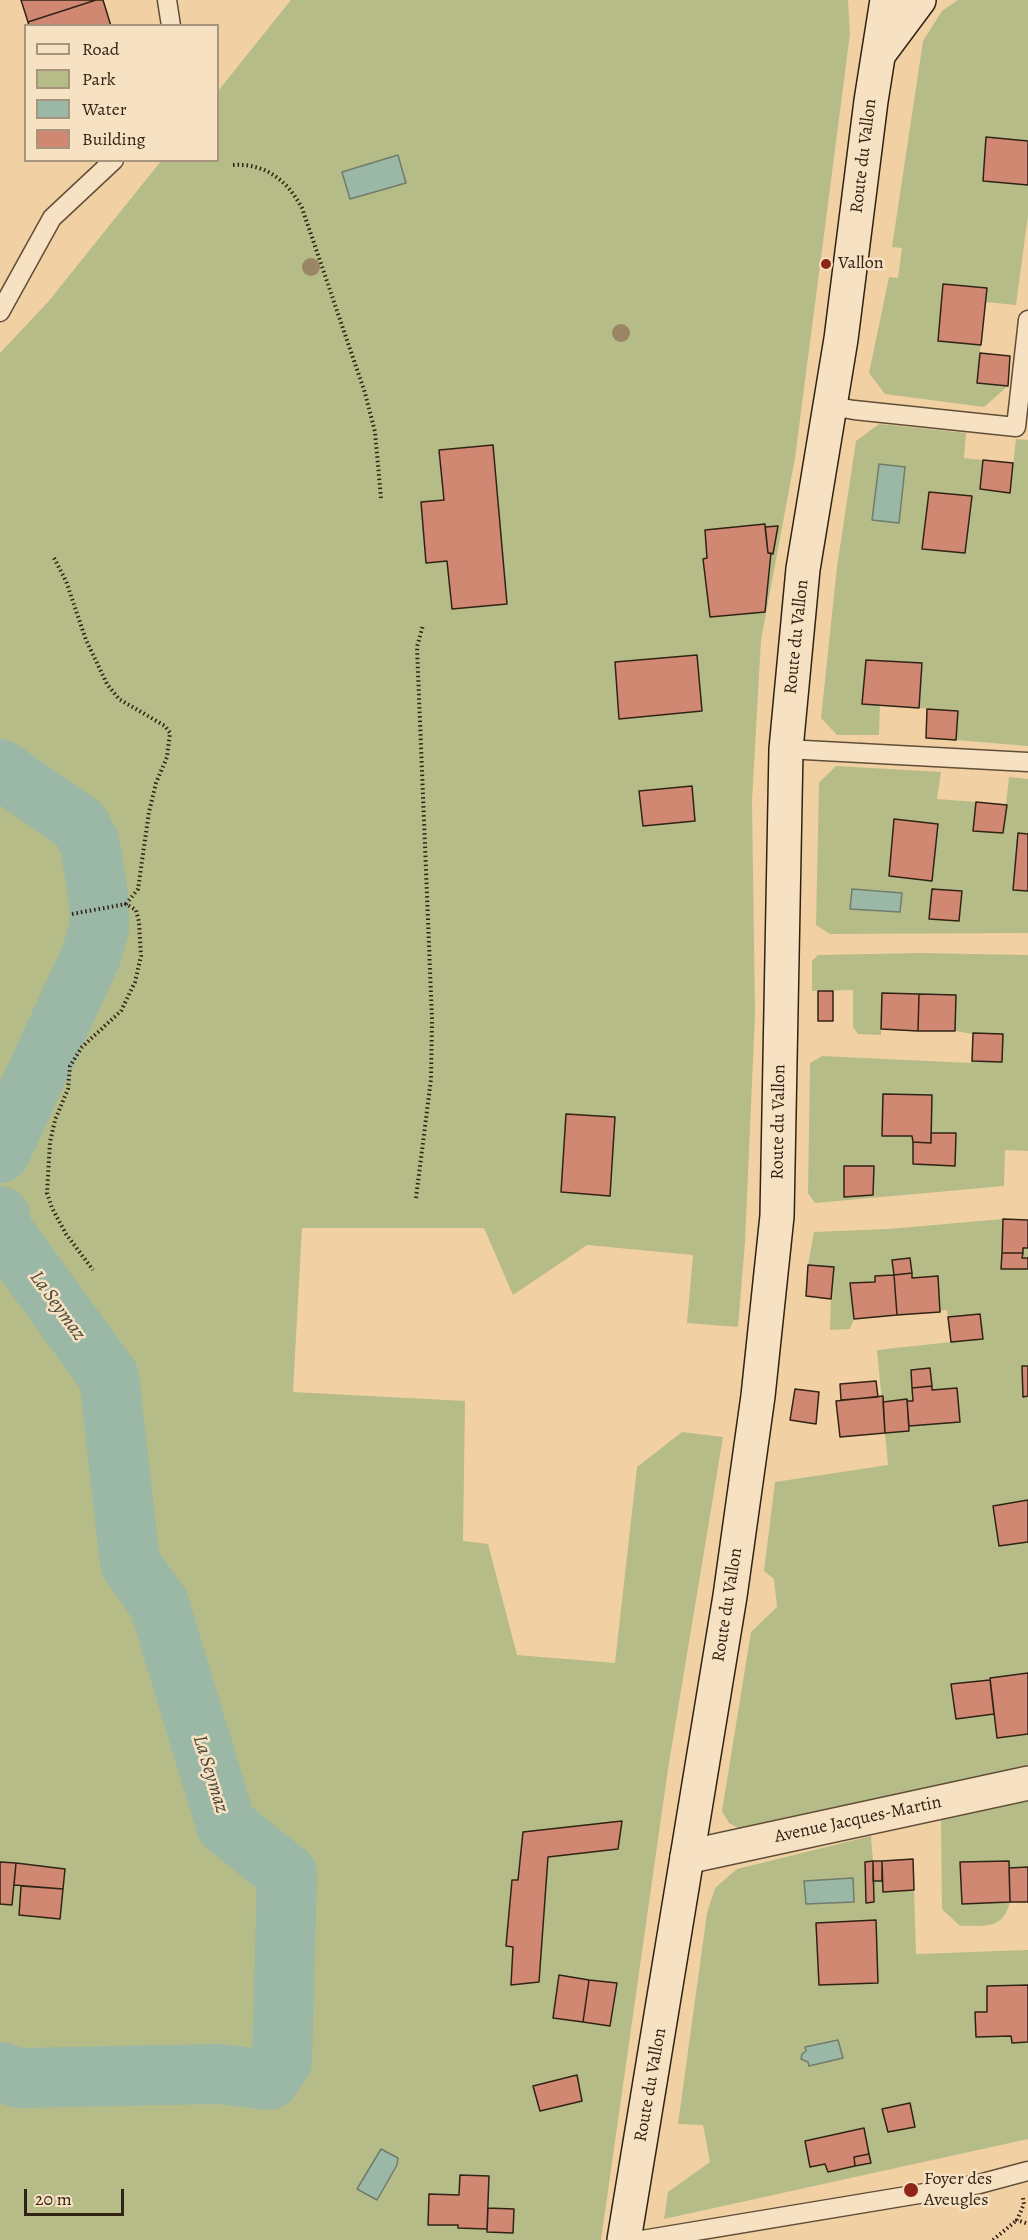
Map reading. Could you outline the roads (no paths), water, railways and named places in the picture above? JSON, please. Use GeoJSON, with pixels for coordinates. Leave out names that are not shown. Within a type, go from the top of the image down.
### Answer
{"type":"FeatureCollection","features":[{"type":"Feature","properties":{"kind":"main road","name":"Route du Vallon"},"geometry":{"type":"LineString","coordinates":[[624,2240],[730,1596],[758,1396],[777,1216],[786,749],[803,569],[831,406],[887,0]]}},
{"type":"Feature","properties":{"kind":"main road"},"geometry":{"type":"LineString","coordinates":[[878,55],[919,0]]}},
{"type":"Feature","properties":{"kind":"main road","name":"Avenue Jacques-Martin"},"geometry":{"type":"LineString","coordinates":[[687,1857],[1028,1783]]}},
{"type":"Feature","properties":{"kind":"lane"},"geometry":{"type":"LineString","coordinates":[[167,0],[171,24]]}},
{"type":"Feature","properties":{"kind":"lane"},"geometry":{"type":"LineString","coordinates":[[0,312],[52,218],[112,162]]}},
{"type":"Feature","properties":{"kind":"lane"},"geometry":{"type":"LineString","coordinates":[[831,406],[1016,427],[1028,320]]}},
{"type":"Feature","properties":{"kind":"lane"},"geometry":{"type":"LineString","coordinates":[[786,749],[1028,762]]}},
{"type":"Feature","properties":{"kind":"lane"},"geometry":{"type":"LineString","coordinates":[[642,2240],[979,2184],[1028,2171]]}},
{"type":"Feature","properties":{"kind":"water"},"geometry":{"type":"Polygon","coordinates":[[[398,155],[406,183],[350,199],[342,172],[398,155]]]}},
{"type":"Feature","properties":{"kind":"water"},"geometry":{"type":"Polygon","coordinates":[[[879,464],[905,467],[899,523],[872,520],[879,464]]]}},
{"type":"Feature","properties":{"kind":"water"},"geometry":{"type":"Polygon","coordinates":[[[852,889],[902,893],[900,912],[850,909],[852,889]]]}},
{"type":"Feature","properties":{"kind":"water"},"geometry":{"type":"Polygon","coordinates":[[[853,1878],[854,1902],[806,1904],[804,1881],[853,1878]]]}},
{"type":"Feature","properties":{"kind":"water"},"geometry":{"type":"Polygon","coordinates":[[[838,2040],[843,2058],[809,2066],[808,2062],[801,2059],[802,2054],[806,2051],[805,2047],[838,2040]]]}},
{"type":"Feature","properties":{"kind":"water"},"geometry":{"type":"Polygon","coordinates":[[[381,2149],[398,2158],[397,2165],[377,2200],[357,2189],[381,2149]]]}},
{"type":"Feature","properties":{"kind":"waterway","name":"La Seymaz"},"geometry":{"type":"LineString","coordinates":[[0,769],[80,825],[90,844],[99,902],[99,929],[91,956],[0,1153]]}},
{"type":"Feature","properties":{"kind":"waterway","name":"La Seymaz"},"geometry":{"type":"LineString","coordinates":[[0,1216],[2,1230],[109,1377],[130,1563],[159,1604],[226,1825],[287,1874],[282,2061],[269,2080],[218,2074],[19,2078],[0,2072]]}},
{"type":"Feature","properties":{"kind":"place","name":"Vallon"},"geometry":{"type":"Point","coordinates":[826,264]}},
{"type":"Feature","properties":{"kind":"place","name":"Foyer des Aveugles"},"geometry":{"type":"Point","coordinates":[911,2190]}}]}
